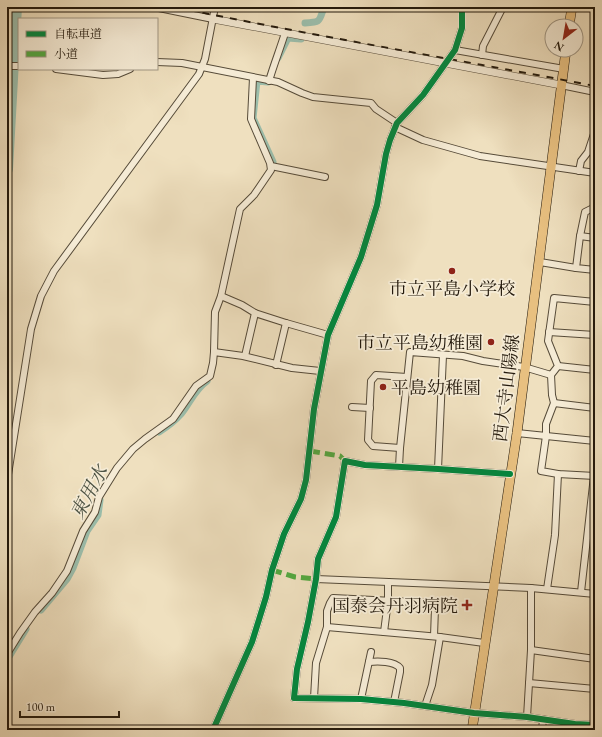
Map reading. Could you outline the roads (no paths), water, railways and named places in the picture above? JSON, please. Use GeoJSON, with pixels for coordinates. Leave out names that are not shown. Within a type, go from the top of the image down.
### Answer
{"type":"FeatureCollection","features":[{"type":"Feature","properties":{"kind":"main road"},"geometry":{"type":"LineString","coordinates":[[570,18],[572,7]]}},
{"type":"Feature","properties":{"kind":"main road","name":"西大寺山陽線"},"geometry":{"type":"LineString","coordinates":[[472,730],[517,433],[524,367],[540,262],[565,58]]}},
{"type":"Feature","properties":{"kind":"street"},"geometry":{"type":"LineString","coordinates":[[154,7],[595,92]]}},
{"type":"Feature","properties":{"kind":"street"},"geometry":{"type":"LineString","coordinates":[[7,481],[30,329],[41,296],[54,271],[194,82],[205,59],[215,7]]}},
{"type":"Feature","properties":{"kind":"street"},"geometry":{"type":"LineString","coordinates":[[213,730],[252,642],[284,534],[301,499],[306,480],[320,371],[328,334],[361,257],[377,204],[386,154],[396,125],[423,95],[455,50],[462,28],[462,7]]}},
{"type":"Feature","properties":{"kind":"street"},"geometry":{"type":"LineString","coordinates":[[482,55],[483,46],[503,7]]}},
{"type":"Feature","properties":{"kind":"street"},"geometry":{"type":"LineString","coordinates":[[269,81],[285,32]]}},
{"type":"Feature","properties":{"kind":"street"},"geometry":{"type":"LineString","coordinates":[[455,50],[564,69]]}},
{"type":"Feature","properties":{"kind":"street"},"geometry":{"type":"LineString","coordinates":[[158,62],[182,63],[278,82],[313,97],[371,103],[376,109],[396,125],[423,140],[480,156],[595,173]]}},
{"type":"Feature","properties":{"kind":"street"},"geometry":{"type":"LineString","coordinates":[[7,66],[18,66]]}},
{"type":"Feature","properties":{"kind":"street"},"geometry":{"type":"LineString","coordinates":[[64,70],[103,75],[118,74],[128,70]]}},
{"type":"Feature","properties":{"kind":"street"},"geometry":{"type":"LineString","coordinates":[[7,654],[35,612],[52,593],[67,571],[83,531],[95,512],[99,498],[117,468],[133,449],[172,419],[196,386],[210,376],[214,352],[215,312],[221,296],[240,209],[254,195],[271,170],[270,163],[251,119],[253,78]]}},
{"type":"Feature","properties":{"kind":"street"},"geometry":{"type":"LineString","coordinates":[[579,171],[581,161],[588,152],[595,131]]}},
{"type":"Feature","properties":{"kind":"street"},"geometry":{"type":"LineString","coordinates":[[270,166],[325,177]]}},
{"type":"Feature","properties":{"kind":"street"},"geometry":{"type":"LineString","coordinates":[[576,268],[585,212],[590,209],[595,209]]}},
{"type":"Feature","properties":{"kind":"street"},"geometry":{"type":"LineString","coordinates":[[580,236],[595,238]]}},
{"type":"Feature","properties":{"kind":"street"},"geometry":{"type":"LineString","coordinates":[[540,262],[595,270]]}},
{"type":"Feature","properties":{"kind":"street"},"geometry":{"type":"LineString","coordinates":[[221,296],[242,305],[255,313],[328,334]]}},
{"type":"Feature","properties":{"kind":"street"},"geometry":{"type":"LineString","coordinates":[[558,366],[548,341],[554,298],[595,302]]}},
{"type":"Feature","properties":{"kind":"street"},"geometry":{"type":"LineString","coordinates":[[245,356],[255,313]]}},
{"type":"Feature","properties":{"kind":"street"},"geometry":{"type":"LineString","coordinates":[[276,365],[286,323]]}},
{"type":"Feature","properties":{"kind":"street"},"geometry":{"type":"LineString","coordinates":[[549,332],[595,335]]}},
{"type":"Feature","properties":{"kind":"street"},"geometry":{"type":"LineString","coordinates":[[214,352],[245,356],[292,368],[320,371]]}},
{"type":"Feature","properties":{"kind":"street"},"geometry":{"type":"LineString","coordinates":[[399,467],[410,352],[463,356],[483,361],[524,367],[551,375]]}},
{"type":"Feature","properties":{"kind":"street"},"geometry":{"type":"LineString","coordinates":[[438,469],[442,355]]}},
{"type":"Feature","properties":{"kind":"street"},"geometry":{"type":"LineString","coordinates":[[558,366],[595,370]]}},
{"type":"Feature","properties":{"kind":"street"},"geometry":{"type":"LineString","coordinates":[[558,366],[551,375],[552,396],[554,403],[546,424],[546,436],[541,471],[558,474],[594,476],[581,592]]}},
{"type":"Feature","properties":{"kind":"street"},"geometry":{"type":"LineString","coordinates":[[400,448],[373,446],[368,440],[371,381],[376,375],[407,377]]}},
{"type":"Feature","properties":{"kind":"street"},"geometry":{"type":"LineString","coordinates":[[554,403],[595,408]]}},
{"type":"Feature","properties":{"kind":"street"},"geometry":{"type":"LineString","coordinates":[[352,407],[370,408]]}},
{"type":"Feature","properties":{"kind":"street"},"geometry":{"type":"LineString","coordinates":[[517,433],[595,441]]}},
{"type":"Feature","properties":{"kind":"street"},"geometry":{"type":"LineString","coordinates":[[510,474],[365,466],[346,461],[336,517],[318,559],[308,622],[297,669],[294,698],[394,702],[474,713],[544,719],[575,727],[595,725]]}},
{"type":"Feature","properties":{"kind":"street"},"geometry":{"type":"LineString","coordinates":[[547,589],[554,534],[558,474]]}},
{"type":"Feature","properties":{"kind":"street"},"geometry":{"type":"LineString","coordinates":[[316,579],[493,586],[547,589],[595,594]]}},
{"type":"Feature","properties":{"kind":"street"},"geometry":{"type":"LineString","coordinates":[[384,632],[388,601],[388,582]]}},
{"type":"Feature","properties":{"kind":"street"},"geometry":{"type":"LineString","coordinates":[[527,717],[531,650],[530,588]]}},
{"type":"Feature","properties":{"kind":"street"},"geometry":{"type":"LineString","coordinates":[[314,698],[316,663],[327,627],[327,611],[333,598],[434,603],[437,636],[432,685],[425,706]]}},
{"type":"Feature","properties":{"kind":"street"},"geometry":{"type":"LineString","coordinates":[[327,627],[437,636],[484,643]]}},
{"type":"Feature","properties":{"kind":"street"},"geometry":{"type":"LineString","coordinates":[[531,650],[595,659]]}},
{"type":"Feature","properties":{"kind":"street"},"geometry":{"type":"LineString","coordinates":[[361,700],[371,652]]}},
{"type":"Feature","properties":{"kind":"street"},"geometry":{"type":"LineString","coordinates":[[369,662],[382,662],[397,665],[400,668],[394,702]]}},
{"type":"Feature","properties":{"kind":"street"},"geometry":{"type":"LineString","coordinates":[[529,683],[595,689]]}},
{"type":"Feature","properties":{"kind":"street"},"geometry":{"type":"LineString","coordinates":[[542,730],[544,719]]}},
{"type":"Feature","properties":{"kind":"waterway"},"geometry":{"type":"LineString","coordinates":[[7,169],[16,7]]}},
{"type":"Feature","properties":{"kind":"waterway","name":"東用水"},"geometry":{"type":"LineString","coordinates":[[305,23],[319,20],[324,7]]}},
{"type":"Feature","properties":{"kind":"waterway","name":"東用水"},"geometry":{"type":"LineString","coordinates":[[278,58],[288,38],[301,39]]}},
{"type":"Feature","properties":{"kind":"waterway","name":"東用水"},"geometry":{"type":"LineString","coordinates":[[268,82],[257,81],[253,118],[273,162]]}},
{"type":"Feature","properties":{"kind":"waterway","name":"東用水"},"geometry":{"type":"LineString","coordinates":[[159,432],[178,417],[196,392],[207,381]]}},
{"type":"Feature","properties":{"kind":"waterway","name":"東用水"},"geometry":{"type":"LineString","coordinates":[[41,610],[67,579],[73,568],[87,531],[98,515],[100,500]]}},
{"type":"Feature","properties":{"kind":"waterway","name":"東用水"},"geometry":{"type":"LineString","coordinates":[[7,660],[26,629]]}},
{"type":"Feature","properties":{"kind":"railway"},"geometry":{"type":"LineString","coordinates":[[175,7],[280,28],[595,86]]}},
{"type":"Feature","properties":{"kind":"place","name":"市立平島小学校"},"geometry":{"type":"Point","coordinates":[452,271]}},
{"type":"Feature","properties":{"kind":"place","name":"市立平島幼稚園"},"geometry":{"type":"Point","coordinates":[491,342]}},
{"type":"Feature","properties":{"kind":"place","name":"平島幼稚園"},"geometry":{"type":"Point","coordinates":[383,387]}},
{"type":"Feature","properties":{"kind":"place","name":"国泰会丹羽病院"},"geometry":{"type":"Point","coordinates":[467,605]}}]}
